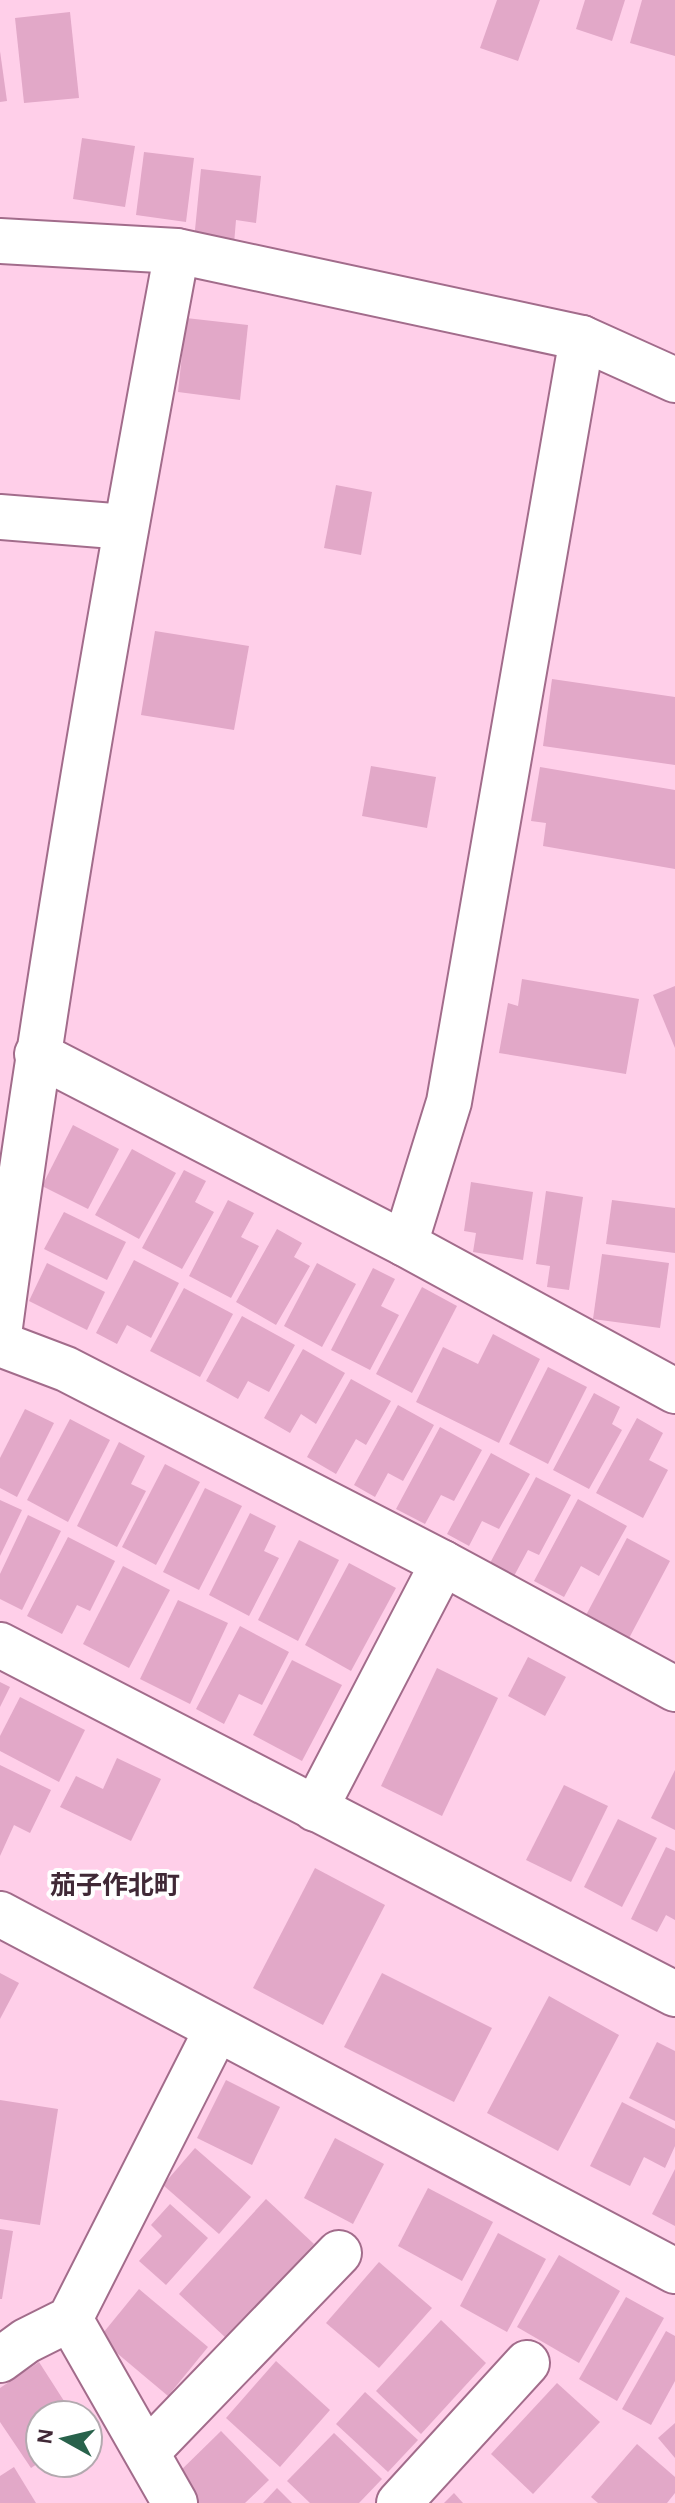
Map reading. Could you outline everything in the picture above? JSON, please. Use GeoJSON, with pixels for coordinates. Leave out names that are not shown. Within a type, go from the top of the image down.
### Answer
{"type":"FeatureCollection","features":[{"type":"Feature","properties":{"kind":"street"},"geometry":{"type":"LineString","coordinates":[[0,241],[177,251],[582,338],[675,380]]}},
{"type":"Feature","properties":{"kind":"street"},"geometry":{"type":"LineString","coordinates":[[0,1327],[37,1054],[126,527],[177,251]]}},
{"type":"Feature","properties":{"kind":"street"},"geometry":{"type":"LineString","coordinates":[[405,1244],[449,1102],[582,338]]}},
{"type":"Feature","properties":{"kind":"street"},"geometry":{"type":"LineString","coordinates":[[0,517],[126,527]]}},
{"type":"Feature","properties":{"kind":"street"},"geometry":{"type":"LineString","coordinates":[[37,1054],[405,1244],[675,1391]]}},
{"type":"Feature","properties":{"kind":"street"},"geometry":{"type":"LineString","coordinates":[[0,1344],[66,1369],[443,1563],[675,1689]]}},
{"type":"Feature","properties":{"kind":"street"},"geometry":{"type":"LineString","coordinates":[[315,1809],[443,1563]]}},
{"type":"Feature","properties":{"kind":"street"},"geometry":{"type":"LineString","coordinates":[[0,1645],[675,1994]]}},
{"type":"Feature","properties":{"kind":"street"},"geometry":{"type":"LineString","coordinates":[[0,1914],[216,2031],[675,2271]]}},
{"type":"Feature","properties":{"kind":"street"},"geometry":{"type":"LineString","coordinates":[[0,2360],[26,2341],[70,2319],[216,2031]]}},
{"type":"Feature","properties":{"kind":"street"},"geometry":{"type":"LineString","coordinates":[[147,2452],[339,2253]]}},
{"type":"Feature","properties":{"kind":"street"},"geometry":{"type":"LineString","coordinates":[[70,2319],[175,2503]]}},
{"type":"Feature","properties":{"kind":"street"},"geometry":{"type":"LineString","coordinates":[[399,2503],[527,2363]]}},
{"type":"Feature","properties":{"kind":"building"},"geometry":{"type":"Polygon","coordinates":[[[497,0],[540,0],[518,61],[480,48],[497,0]]]}},
{"type":"Feature","properties":{"kind":"building"},"geometry":{"type":"Polygon","coordinates":[[[585,0],[625,0],[612,41],[576,29],[585,0]]]}},
{"type":"Feature","properties":{"kind":"building"},"geometry":{"type":"Polygon","coordinates":[[[642,0],[675,0],[675,56],[630,43],[642,0]]]}},
{"type":"Feature","properties":{"kind":"building"},"geometry":{"type":"Polygon","coordinates":[[[70,12],[79,98],[24,103],[15,18],[70,12]]]}},
{"type":"Feature","properties":{"kind":"building"},"geometry":{"type":"Polygon","coordinates":[[[0,51],[7,101],[0,102],[0,51]]]}},
{"type":"Feature","properties":{"kind":"building"},"geometry":{"type":"Polygon","coordinates":[[[82,138],[135,146],[125,207],[73,199],[82,138]]]}},
{"type":"Feature","properties":{"kind":"building"},"geometry":{"type":"Polygon","coordinates":[[[144,152],[194,158],[186,222],[136,215],[144,152]]]}},
{"type":"Feature","properties":{"kind":"building"},"geometry":{"type":"Polygon","coordinates":[[[201,169],[261,176],[256,223],[236,220],[234,244],[194,240],[201,169]]]}},
{"type":"Feature","properties":{"kind":"building"},"geometry":{"type":"Polygon","coordinates":[[[186,318],[248,325],[240,400],[178,392],[186,318]]]}},
{"type":"Feature","properties":{"kind":"building"},"geometry":{"type":"Polygon","coordinates":[[[336,485],[372,492],[361,555],[324,548],[336,485]]]}},
{"type":"Feature","properties":{"kind":"building"},"geometry":{"type":"Polygon","coordinates":[[[155,631],[249,646],[234,730],[141,715],[155,631]]]}},
{"type":"Feature","properties":{"kind":"building"},"geometry":{"type":"Polygon","coordinates":[[[552,679],[675,697],[675,765],[543,746],[552,679]]]}},
{"type":"Feature","properties":{"kind":"building"},"geometry":{"type":"Polygon","coordinates":[[[371,766],[436,777],[427,828],[362,816],[371,766]]]}},
{"type":"Feature","properties":{"kind":"building"},"geometry":{"type":"Polygon","coordinates":[[[540,767],[675,790],[675,869],[543,846],[546,823],[531,821],[540,767]]]}},
{"type":"Feature","properties":{"kind":"building"},"geometry":{"type":"Polygon","coordinates":[[[522,979],[639,999],[626,1074],[499,1053],[508,1003],[518,1006],[522,979]]]}},
{"type":"Feature","properties":{"kind":"building"},"geometry":{"type":"Polygon","coordinates":[[[675,986],[675,1048],[653,995],[675,986]]]}},
{"type":"Feature","properties":{"kind":"building"},"geometry":{"type":"Polygon","coordinates":[[[73,1125],[119,1149],[88,1209],[42,1186],[73,1125]]]}},
{"type":"Feature","properties":{"kind":"building"},"geometry":{"type":"Polygon","coordinates":[[[132,1149],[176,1173],[139,1239],[95,1215],[132,1149]]]}},
{"type":"Feature","properties":{"kind":"building"},"geometry":{"type":"Polygon","coordinates":[[[184,1170],[206,1181],[195,1202],[214,1212],[182,1269],[142,1248],[184,1170]]]}},
{"type":"Feature","properties":{"kind":"building"},"geometry":{"type":"Polygon","coordinates":[[[471,1182],[533,1192],[523,1260],[473,1252],[476,1233],[464,1231],[471,1182]]]}},
{"type":"Feature","properties":{"kind":"building"},"geometry":{"type":"Polygon","coordinates":[[[546,1191],[583,1197],[569,1290],[547,1287],[550,1266],[536,1264],[546,1191]]]}},
{"type":"Feature","properties":{"kind":"building"},"geometry":{"type":"Polygon","coordinates":[[[228,1200],[254,1213],[241,1237],[259,1246],[231,1298],[189,1276],[228,1200]]]}},
{"type":"Feature","properties":{"kind":"building"},"geometry":{"type":"Polygon","coordinates":[[[612,1200],[675,1208],[675,1253],[606,1244],[612,1200]]]}},
{"type":"Feature","properties":{"kind":"building"},"geometry":{"type":"Polygon","coordinates":[[[64,1212],[126,1242],[107,1280],[44,1249],[64,1212]]]}},
{"type":"Feature","properties":{"kind":"building"},"geometry":{"type":"Polygon","coordinates":[[[277,1229],[302,1243],[294,1257],[310,1266],[276,1325],[236,1302],[277,1229]]]}},
{"type":"Feature","properties":{"kind":"building"},"geometry":{"type":"Polygon","coordinates":[[[602,1254],[669,1263],[660,1328],[593,1319],[602,1254]]]}},
{"type":"Feature","properties":{"kind":"building"},"geometry":{"type":"Polygon","coordinates":[[[134,1260],[179,1283],[151,1338],[127,1325],[117,1344],[96,1333],[134,1260]]]}},
{"type":"Feature","properties":{"kind":"building"},"geometry":{"type":"Polygon","coordinates":[[[47,1263],[105,1292],[87,1330],[29,1301],[47,1263]]]}},
{"type":"Feature","properties":{"kind":"building"},"geometry":{"type":"Polygon","coordinates":[[[317,1263],[356,1284],[322,1347],[284,1326],[317,1263]]]}},
{"type":"Feature","properties":{"kind":"building"},"geometry":{"type":"Polygon","coordinates":[[[373,1268],[395,1279],[381,1306],[399,1315],[370,1370],[331,1350],[373,1268]]]}},
{"type":"Feature","properties":{"kind":"building"},"geometry":{"type":"Polygon","coordinates":[[[422,1287],[457,1306],[412,1393],[376,1374],[422,1287]]]}},
{"type":"Feature","properties":{"kind":"building"},"geometry":{"type":"Polygon","coordinates":[[[184,1288],[233,1314],[200,1377],[150,1351],[184,1288]]]}},
{"type":"Feature","properties":{"kind":"building"},"geometry":{"type":"Polygon","coordinates":[[[242,1316],[295,1345],[269,1392],[248,1381],[238,1399],[206,1381],[242,1316]]]}},
{"type":"Feature","properties":{"kind":"building"},"geometry":{"type":"Polygon","coordinates":[[[493,1334],[540,1359],[499,1443],[416,1402],[443,1347],[478,1364],[493,1334]]]}},
{"type":"Feature","properties":{"kind":"building"},"geometry":{"type":"Polygon","coordinates":[[[303,1349],[345,1373],[316,1424],[301,1414],[290,1433],[264,1418],[303,1349]]]}},
{"type":"Feature","properties":{"kind":"building"},"geometry":{"type":"Polygon","coordinates":[[[548,1367],[587,1387],[548,1464],[509,1444],[548,1367]]]}},
{"type":"Feature","properties":{"kind":"building"},"geometry":{"type":"Polygon","coordinates":[[[351,1379],[391,1401],[366,1445],[356,1439],[336,1474],[307,1457],[351,1379]]]}},
{"type":"Feature","properties":{"kind":"building"},"geometry":{"type":"Polygon","coordinates":[[[594,1393],[620,1407],[612,1424],[622,1430],[589,1489],[553,1470],[594,1393]]]}},
{"type":"Feature","properties":{"kind":"building"},"geometry":{"type":"Polygon","coordinates":[[[398,1405],[434,1425],[403,1481],[388,1473],[375,1497],[354,1485],[398,1405]]]}},
{"type":"Feature","properties":{"kind":"building"},"geometry":{"type":"Polygon","coordinates":[[[25,1409],[54,1423],[17,1497],[0,1488],[0,1458],[25,1409]]]}},
{"type":"Feature","properties":{"kind":"building"},"geometry":{"type":"Polygon","coordinates":[[[637,1418],[663,1433],[649,1460],[668,1470],[643,1518],[596,1493],[637,1418]]]}},
{"type":"Feature","properties":{"kind":"building"},"geometry":{"type":"Polygon","coordinates":[[[70,1419],[110,1440],[68,1522],[27,1500],[70,1419]]]}},
{"type":"Feature","properties":{"kind":"building"},"geometry":{"type":"Polygon","coordinates":[[[440,1427],[482,1450],[454,1501],[441,1495],[425,1524],[396,1509],[440,1427]]]}},
{"type":"Feature","properties":{"kind":"building"},"geometry":{"type":"Polygon","coordinates":[[[119,1442],[145,1456],[131,1484],[146,1491],[117,1547],[77,1526],[119,1442]]]}},
{"type":"Feature","properties":{"kind":"building"},"geometry":{"type":"Polygon","coordinates":[[[491,1453],[530,1474],[499,1529],[482,1521],[469,1546],[447,1534],[491,1453]]]}},
{"type":"Feature","properties":{"kind":"building"},"geometry":{"type":"Polygon","coordinates":[[[165,1464],[200,1482],[156,1565],[122,1547],[165,1464]]]}},
{"type":"Feature","properties":{"kind":"building"},"geometry":{"type":"Polygon","coordinates":[[[536,1477],[571,1495],[539,1555],[528,1550],[514,1576],[490,1563],[536,1477]]]}},
{"type":"Feature","properties":{"kind":"building"},"geometry":{"type":"Polygon","coordinates":[[[205,1488],[242,1506],[199,1590],[163,1572],[205,1488]]]}},
{"type":"Feature","properties":{"kind":"building"},"geometry":{"type":"Polygon","coordinates":[[[578,1499],[627,1526],[599,1576],[581,1566],[564,1597],[534,1581],[578,1499]]]}},
{"type":"Feature","properties":{"kind":"building"},"geometry":{"type":"Polygon","coordinates":[[[0,1500],[22,1510],[0,1556],[0,1500]]]}},
{"type":"Feature","properties":{"kind":"building"},"geometry":{"type":"Polygon","coordinates":[[[250,1513],[276,1526],[264,1551],[279,1558],[249,1616],[209,1595],[250,1513]]]}},
{"type":"Feature","properties":{"kind":"building"},"geometry":{"type":"Polygon","coordinates":[[[28,1515],[61,1531],[22,1610],[0,1599],[0,1574],[28,1515]]]}},
{"type":"Feature","properties":{"kind":"building"},"geometry":{"type":"Polygon","coordinates":[[[68,1537],[115,1561],[90,1611],[77,1605],[62,1634],[27,1616],[68,1537]]]}},
{"type":"Feature","properties":{"kind":"building"},"geometry":{"type":"Polygon","coordinates":[[[627,1538],[670,1561],[628,1640],[585,1617],[627,1538]]]}},
{"type":"Feature","properties":{"kind":"building"},"geometry":{"type":"Polygon","coordinates":[[[299,1540],[339,1560],[298,1641],[258,1620],[299,1540]]]}},
{"type":"Feature","properties":{"kind":"building"},"geometry":{"type":"Polygon","coordinates":[[[349,1563],[396,1588],[351,1671],[305,1645],[349,1563]]]}},
{"type":"Feature","properties":{"kind":"building"},"geometry":{"type":"Polygon","coordinates":[[[123,1566],[170,1590],[129,1668],[83,1644],[123,1566]]]}},
{"type":"Feature","properties":{"kind":"building"},"geometry":{"type":"Polygon","coordinates":[[[178,1600],[228,1623],[190,1704],[140,1679],[178,1600]]]}},
{"type":"Feature","properties":{"kind":"building"},"geometry":{"type":"Polygon","coordinates":[[[240,1626],[289,1652],[262,1705],[239,1694],[224,1724],[196,1709],[240,1626]]]}},
{"type":"Feature","properties":{"kind":"building"},"geometry":{"type":"Polygon","coordinates":[[[528,1657],[566,1677],[545,1716],[508,1696],[528,1657]]]}},
{"type":"Feature","properties":{"kind":"building"},"geometry":{"type":"Polygon","coordinates":[[[292,1660],[342,1685],[302,1761],[253,1735],[292,1660]]]}},
{"type":"Feature","properties":{"kind":"building"},"geometry":{"type":"Polygon","coordinates":[[[437,1668],[498,1698],[442,1816],[381,1786],[437,1668]]]}},
{"type":"Feature","properties":{"kind":"building"},"geometry":{"type":"Polygon","coordinates":[[[0,1682],[10,1687],[0,1707],[0,1682]]]}},
{"type":"Feature","properties":{"kind":"building"},"geometry":{"type":"Polygon","coordinates":[[[20,1697],[85,1730],[59,1782],[0,1751],[0,1736],[20,1697]]]}},
{"type":"Feature","properties":{"kind":"building"},"geometry":{"type":"Polygon","coordinates":[[[117,1758],[161,1779],[131,1841],[60,1807],[76,1776],[103,1789],[117,1758]]]}},
{"type":"Feature","properties":{"kind":"building"},"geometry":{"type":"Polygon","coordinates":[[[0,1765],[51,1790],[30,1833],[14,1825],[0,1856],[0,1765]]]}},
{"type":"Feature","properties":{"kind":"building"},"geometry":{"type":"Polygon","coordinates":[[[675,1770],[675,1830],[651,1818],[675,1770]]]}},
{"type":"Feature","properties":{"kind":"building"},"geometry":{"type":"Polygon","coordinates":[[[564,1785],[608,1806],[571,1882],[526,1860],[564,1785]]]}},
{"type":"Feature","properties":{"kind":"building"},"geometry":{"type":"Polygon","coordinates":[[[618,1819],[657,1838],[622,1907],[584,1887],[618,1819]]]}},
{"type":"Feature","properties":{"kind":"building"},"geometry":{"type":"Polygon","coordinates":[[[666,1847],[675,1851],[675,1920],[666,1915],[657,1932],[631,1919],[666,1847]]]}},
{"type":"Feature","properties":{"kind":"building"},"geometry":{"type":"Polygon","coordinates":[[[315,1868],[385,1905],[323,2025],[253,1988],[315,1868]]]}},
{"type":"Feature","properties":{"kind":"building"},"geometry":{"type":"Polygon","coordinates":[[[0,1973],[19,1983],[0,2019],[0,1973]]]}},
{"type":"Feature","properties":{"kind":"building"},"geometry":{"type":"Polygon","coordinates":[[[382,1973],[492,2028],[454,2102],[344,2047],[382,1973]]]}},
{"type":"Feature","properties":{"kind":"building"},"geometry":{"type":"Polygon","coordinates":[[[549,1996],[619,2035],[558,2151],[487,2113],[549,1996]]]}},
{"type":"Feature","properties":{"kind":"building"},"geometry":{"type":"Polygon","coordinates":[[[657,2042],[675,2051],[675,2121],[629,2098],[657,2042]]]}},
{"type":"Feature","properties":{"kind":"building"},"geometry":{"type":"Polygon","coordinates":[[[226,2080],[280,2107],[252,2165],[197,2138],[226,2080]]]}},
{"type":"Feature","properties":{"kind":"building"},"geometry":{"type":"Polygon","coordinates":[[[0,2100],[58,2109],[40,2225],[0,2219],[0,2100]]]}},
{"type":"Feature","properties":{"kind":"building"},"geometry":{"type":"Polygon","coordinates":[[[622,2102],[675,2129],[675,2146],[665,2168],[644,2157],[630,2186],[590,2166],[622,2102]]]}},
{"type":"Feature","properties":{"kind":"building"},"geometry":{"type":"Polygon","coordinates":[[[335,2138],[384,2164],[353,2224],[304,2198],[335,2138]]]}},
{"type":"Feature","properties":{"kind":"building"},"geometry":{"type":"Polygon","coordinates":[[[195,2148],[251,2197],[219,2234],[163,2185],[195,2148]]]}},
{"type":"Feature","properties":{"kind":"building"},"geometry":{"type":"Polygon","coordinates":[[[675,2169],[675,2226],[652,2214],[675,2169]]]}},
{"type":"Feature","properties":{"kind":"building"},"geometry":{"type":"Polygon","coordinates":[[[428,2188],[493,2222],[462,2281],[398,2246],[428,2188]]]}},
{"type":"Feature","properties":{"kind":"building"},"geometry":{"type":"Polygon","coordinates":[[[266,2199],[314,2244],[227,2339],[179,2294],[266,2199]]]}},
{"type":"Feature","properties":{"kind":"building"},"geometry":{"type":"Polygon","coordinates":[[[170,2204],[208,2238],[166,2285],[139,2261],[162,2236],[151,2225],[170,2204]]]}},
{"type":"Feature","properties":{"kind":"building"},"geometry":{"type":"Polygon","coordinates":[[[0,2229],[13,2231],[2,2299],[0,2299],[0,2229]]]}},
{"type":"Feature","properties":{"kind":"building"},"geometry":{"type":"Polygon","coordinates":[[[498,2233],[546,2259],[507,2332],[460,2306],[498,2233]]]}},
{"type":"Feature","properties":{"kind":"building"},"geometry":{"type":"Polygon","coordinates":[[[559,2255],[620,2291],[579,2363],[517,2327],[559,2255]]]}},
{"type":"Feature","properties":{"kind":"building"},"geometry":{"type":"Polygon","coordinates":[[[379,2262],[432,2308],[379,2368],[326,2323],[379,2262]]]}},
{"type":"Feature","properties":{"kind":"building"},"geometry":{"type":"Polygon","coordinates":[[[139,2289],[208,2347],[168,2396],[99,2338],[139,2289]]]}},
{"type":"Feature","properties":{"kind":"building"},"geometry":{"type":"Polygon","coordinates":[[[626,2297],[664,2318],[617,2401],[579,2379],[626,2297]]]}},
{"type":"Feature","properties":{"kind":"building"},"geometry":{"type":"Polygon","coordinates":[[[441,2320],[486,2363],[421,2434],[376,2391],[441,2320]]]}},
{"type":"Feature","properties":{"kind":"building"},"geometry":{"type":"Polygon","coordinates":[[[666,2331],[675,2336],[675,2381],[651,2425],[622,2409],[666,2331]]]}},
{"type":"Feature","properties":{"kind":"building"},"geometry":{"type":"Polygon","coordinates":[[[276,2361],[330,2410],[280,2467],[226,2418],[276,2361]]]}},
{"type":"Feature","properties":{"kind":"building"},"geometry":{"type":"Polygon","coordinates":[[[39,2362],[63,2399],[24,2399],[24,2458],[0,2422],[0,2388],[39,2362]]]}},
{"type":"Feature","properties":{"kind":"building"},"geometry":{"type":"Polygon","coordinates":[[[557,2383],[600,2422],[533,2494],[491,2454],[557,2383]]]}},
{"type":"Feature","properties":{"kind":"building"},"geometry":{"type":"Polygon","coordinates":[[[365,2392],[418,2440],[388,2472],[336,2424],[365,2392]]]}},
{"type":"Feature","properties":{"kind":"building"},"geometry":{"type":"Polygon","coordinates":[[[675,2423],[675,2458],[658,2438],[675,2423]]]}},
{"type":"Feature","properties":{"kind":"building"},"geometry":{"type":"Polygon","coordinates":[[[221,2431],[269,2480],[245,2503],[197,2503],[173,2478],[221,2431]]]}},
{"type":"Feature","properties":{"kind":"building"},"geometry":{"type":"Polygon","coordinates":[[[334,2433],[382,2479],[359,2503],[310,2503],[287,2481],[334,2433]]]}},
{"type":"Feature","properties":{"kind":"building"},"geometry":{"type":"Polygon","coordinates":[[[637,2444],[675,2477],[675,2493],[667,2503],[598,2503],[591,2497],[637,2444]]]}},
{"type":"Feature","properties":{"kind":"building"},"geometry":{"type":"Polygon","coordinates":[[[14,2467],[36,2503],[0,2503],[0,2476],[14,2467]]]}},
{"type":"Feature","properties":{"kind":"building"},"geometry":{"type":"Polygon","coordinates":[[[277,2488],[292,2503],[263,2503],[277,2488]]]}},
{"type":"Feature","properties":{"kind":"building"},"geometry":{"type":"Polygon","coordinates":[[[454,2493],[463,2503],[444,2503],[454,2493]]]}},
{"type":"Feature","properties":{"kind":"district","name":"茄子作北町"},"geometry":{"type":"Point","coordinates":[115,1886]}}]}
